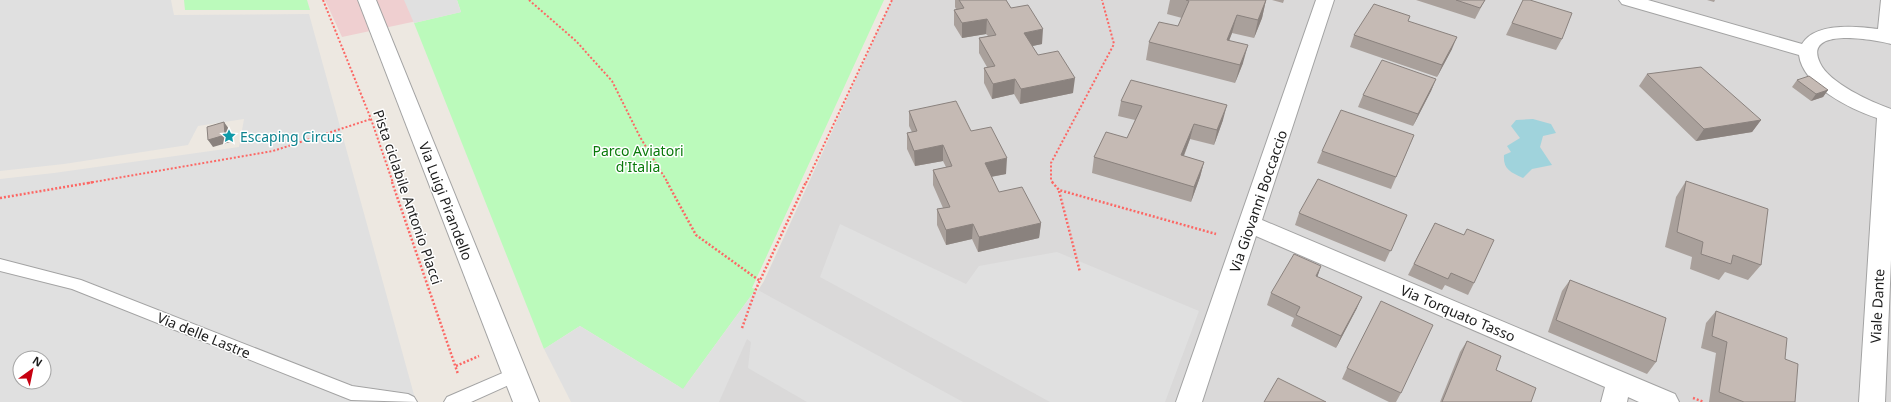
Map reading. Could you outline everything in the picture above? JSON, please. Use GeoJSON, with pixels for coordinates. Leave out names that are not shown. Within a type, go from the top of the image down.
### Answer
{"type":"FeatureCollection","features":[{"type":"Feature","properties":{"kind":"street","name":"Via Luigi Pirandello"},"geometry":{"type":"LineString","coordinates":[[366,0],[526,402]]}},
{"type":"Feature","properties":{"kind":"street","name":"Via Giovanni Boccaccio"},"geometry":{"type":"LineString","coordinates":[[1189,402],[1325,0]]}},
{"type":"Feature","properties":{"kind":"street"},"geometry":{"type":"LineString","coordinates":[[1628,0],[1808,52]]}},
{"type":"Feature","properties":{"kind":"street"},"geometry":{"type":"LineString","coordinates":[[1889,116],[1861,105],[1832,87],[1821,78],[1811,64],[1808,52],[1812,42],[1824,35],[1840,32],[1862,32],[1888,38],[1890,0]]}},
{"type":"Feature","properties":{"kind":"street","name":"Viale Dante"},"geometry":{"type":"LineString","coordinates":[[1872,402],[1889,116]]}},
{"type":"Feature","properties":{"kind":"street","name":"Via Torquato Tasso"},"geometry":{"type":"LineString","coordinates":[[1250,224],[1617,392],[1666,402]]}},
{"type":"Feature","properties":{"kind":"lane","name":"Via delle Lastre"},"geometry":{"type":"LineString","coordinates":[[0,264],[76,284],[351,393],[408,402]]}},
{"type":"Feature","properties":{"kind":"lane"},"geometry":{"type":"LineString","coordinates":[[460,400],[514,375]]}},
{"type":"Feature","properties":{"kind":"path","name":"Pista ciclabile Antonio Placci"},"geometry":{"type":"LineString","coordinates":[[323,0],[371,119],[460,400]]}},
{"type":"Feature","properties":{"kind":"path"},"geometry":{"type":"LineString","coordinates":[[529,0],[576,41],[612,81],[640,137],[662,172],[696,235],[760,281]]}},
{"type":"Feature","properties":{"kind":"path"},"geometry":{"type":"LineString","coordinates":[[742,328],[760,281],[892,0]]}},
{"type":"Feature","properties":{"kind":"path"},"geometry":{"type":"LineString","coordinates":[[1080,272],[1059,190],[1051,180],[1051,163],[1114,44],[1102,0]]}},
{"type":"Feature","properties":{"kind":"path"},"geometry":{"type":"LineString","coordinates":[[0,198],[273,151],[371,119]]}},
{"type":"Feature","properties":{"kind":"path"},"geometry":{"type":"LineString","coordinates":[[1059,190],[1221,235]]}},
{"type":"Feature","properties":{"kind":"shaded area"},"geometry":{"type":"Polygon","coordinates":[[[0,0],[171,0],[174,15],[309,14],[416,402],[0,402],[0,179],[54,173],[239,147],[244,119],[198,126],[188,145],[64,164],[0,171],[0,0]]]}},
{"type":"Feature","properties":{"kind":"shaded area"},"geometry":{"type":"Polygon","coordinates":[[[325,0],[455,0],[459,12],[342,37],[325,0]]]}},
{"type":"Feature","properties":{"kind":"shaded area"},"geometry":{"type":"Polygon","coordinates":[[[404,0],[457,0],[461,12],[414,23],[404,0]]]}},
{"type":"Feature","properties":{"kind":"shaded area"},"geometry":{"type":"Polygon","coordinates":[[[892,0],[1891,0],[1891,402],[628,402],[701,380],[764,281],[892,0]]]}},
{"type":"Feature","properties":{"kind":"shaded area"},"geometry":{"type":"Polygon","coordinates":[[[840,224],[966,284],[979,266],[1057,252],[1199,311],[1165,402],[1050,402],[820,277],[840,224]]]}},
{"type":"Feature","properties":{"kind":"shaded area"},"geometry":{"type":"Polygon","coordinates":[[[756,289],[963,402],[807,402],[748,368],[751,342],[747,339],[719,402],[571,402],[544,349],[580,326],[683,389],[756,289]]]}},
{"type":"Feature","properties":{"kind":"green space"},"geometry":{"type":"Polygon","coordinates":[[[184,0],[307,0],[310,10],[185,10],[184,0]]]}},
{"type":"Feature","properties":{"kind":"green space","name":"Parco Aviatori d'Italia"},"geometry":{"type":"Polygon","coordinates":[[[457,0],[884,0],[752,288],[756,289],[683,389],[580,326],[544,349],[414,23],[461,12],[457,0]]]}},
{"type":"Feature","properties":{"kind":"water"},"geometry":{"type":"Polygon","coordinates":[[[1533,119],[1551,124],[1556,133],[1543,136],[1540,147],[1552,165],[1532,169],[1523,178],[1508,170],[1505,164],[1504,155],[1511,152],[1507,146],[1520,138],[1511,126],[1516,120],[1533,119]]]}},
{"type":"Feature","properties":{"kind":"building"},"geometry":{"type":"Polygon","coordinates":[[[959,0],[1006,0],[1011,8],[1028,5],[1043,29],[1024,33],[1038,55],[1058,51],[1075,78],[1021,89],[1015,79],[993,84],[984,68],[995,66],[979,38],[996,35],[987,19],[962,23],[954,10],[964,8],[959,0]]]}},
{"type":"Feature","properties":{"kind":"building"},"geometry":{"type":"Polygon","coordinates":[[[1186,0],[1266,0],[1258,20],[1237,15],[1227,40],[1248,45],[1240,65],[1149,42],[1159,22],[1178,26],[1189,1],[1186,0]]]}},
{"type":"Feature","properties":{"kind":"building"},"geometry":{"type":"Polygon","coordinates":[[[1456,0],[1485,0],[1480,8],[1456,0]]]}},
{"type":"Feature","properties":{"kind":"building"},"geometry":{"type":"Polygon","coordinates":[[[1523,0],[1530,0],[1572,13],[1562,39],[1512,23],[1523,0]]]}},
{"type":"Feature","properties":{"kind":"building"},"geometry":{"type":"Polygon","coordinates":[[[1374,4],[1410,16],[1408,21],[1457,37],[1442,65],[1354,35],[1374,4]]]}},
{"type":"Feature","properties":{"kind":"building"},"geometry":{"type":"Polygon","coordinates":[[[1382,60],[1436,79],[1418,114],[1363,95],[1382,60]]]}},
{"type":"Feature","properties":{"kind":"building"},"geometry":{"type":"Polygon","coordinates":[[[1701,67],[1761,120],[1704,129],[1647,74],[1701,67]]]}},
{"type":"Feature","properties":{"kind":"building"},"geometry":{"type":"Polygon","coordinates":[[[1809,76],[1828,90],[1816,94],[1797,80],[1809,76]]]}},
{"type":"Feature","properties":{"kind":"building"},"geometry":{"type":"Polygon","coordinates":[[[1131,80],[1227,105],[1217,130],[1194,124],[1181,155],[1204,162],[1194,187],[1094,157],[1106,132],[1127,138],[1142,106],[1121,101],[1131,80]]]}},
{"type":"Feature","properties":{"kind":"building"},"geometry":{"type":"Polygon","coordinates":[[[956,101],[971,131],[991,127],[1007,158],[985,163],[999,192],[1022,187],[1041,223],[979,237],[973,224],[946,230],[937,209],[950,207],[933,170],[952,166],[943,145],[914,151],[907,133],[917,131],[909,111],[956,101]]]}},
{"type":"Feature","properties":{"kind":"building"},"geometry":{"type":"Polygon","coordinates":[[[1341,110],[1414,135],[1396,177],[1322,151],[1341,110]]]}},
{"type":"Feature","properties":{"kind":"building"},"geometry":{"type":"Polygon","coordinates":[[[224,122],[225,135],[208,140],[207,127],[224,122]]]}},
{"type":"Feature","properties":{"kind":"building"},"geometry":{"type":"Polygon","coordinates":[[[1318,179],[1407,215],[1391,251],[1299,213],[1318,179]]]}},
{"type":"Feature","properties":{"kind":"building"},"geometry":{"type":"Polygon","coordinates":[[[1686,181],[1768,209],[1761,265],[1733,255],[1731,264],[1701,254],[1703,242],[1677,232],[1686,181]]]}},
{"type":"Feature","properties":{"kind":"building"},"geometry":{"type":"Polygon","coordinates":[[[1435,223],[1464,235],[1467,229],[1494,240],[1474,283],[1451,273],[1448,279],[1414,264],[1435,223]]]}},
{"type":"Feature","properties":{"kind":"building"},"geometry":{"type":"Polygon","coordinates":[[[1294,254],[1321,266],[1316,276],[1362,297],[1341,336],[1296,315],[1300,307],[1271,293],[1294,254]]]}},
{"type":"Feature","properties":{"kind":"building"},"geometry":{"type":"Polygon","coordinates":[[[1570,280],[1666,318],[1656,362],[1556,320],[1570,280]]]}},
{"type":"Feature","properties":{"kind":"building"},"geometry":{"type":"Polygon","coordinates":[[[1381,301],[1433,325],[1401,393],[1347,368],[1381,301]]]}},
{"type":"Feature","properties":{"kind":"building"},"geometry":{"type":"Polygon","coordinates":[[[1716,311],[1787,338],[1785,359],[1798,364],[1795,402],[1744,402],[1719,392],[1727,342],[1712,336],[1716,311]]]}},
{"type":"Feature","properties":{"kind":"building"},"geometry":{"type":"Polygon","coordinates":[[[1467,341],[1501,356],[1496,370],[1536,388],[1531,402],[1442,402],[1467,341]]]}},
{"type":"Feature","properties":{"kind":"building"},"geometry":{"type":"Polygon","coordinates":[[[1278,378],[1326,402],[1264,402],[1278,378]]]}},
{"type":"Feature","properties":{"kind":"place","name":"Escaping Circus"},"geometry":{"type":"Point","coordinates":[229,136]}}]}
